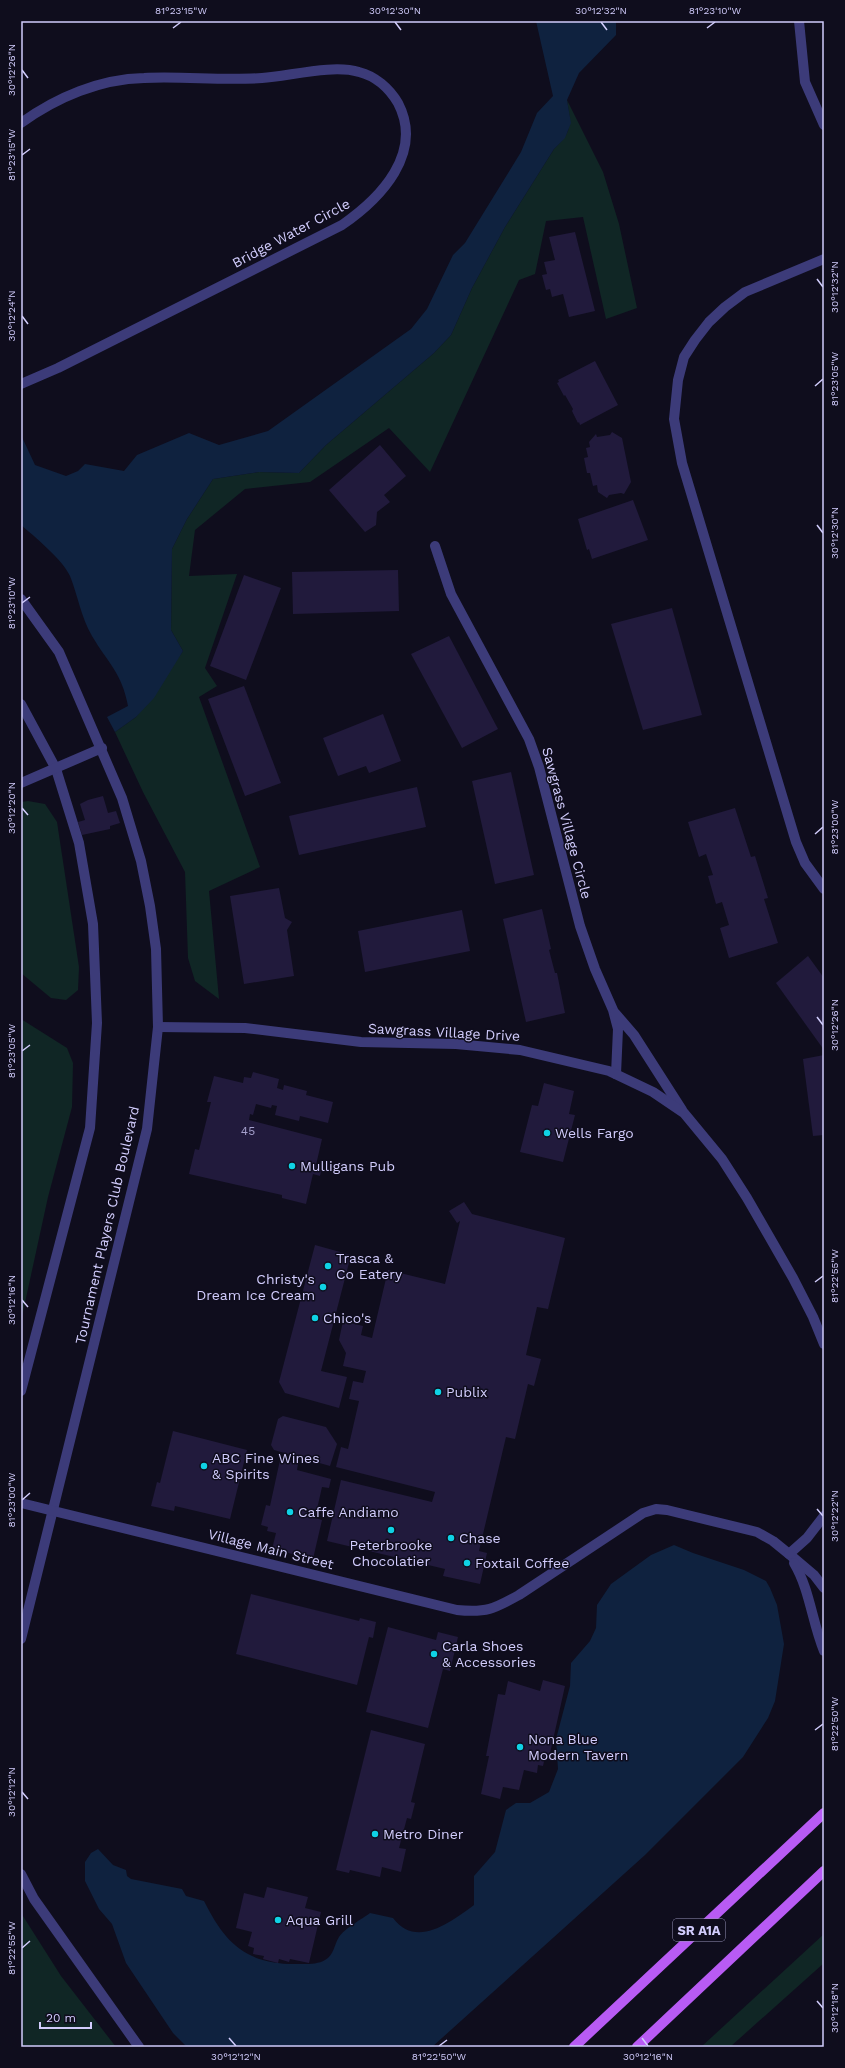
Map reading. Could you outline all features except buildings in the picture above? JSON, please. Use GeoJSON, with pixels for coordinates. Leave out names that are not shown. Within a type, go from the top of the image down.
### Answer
{"type":"FeatureCollection","features":[{"type":"Feature","properties":{"kind":"main road","name":"SR A1A"},"geometry":{"type":"LineString","coordinates":[[574,2047],[824,1813]]}},
{"type":"Feature","properties":{"kind":"main road","name":"SR A1A"},"geometry":{"type":"LineString","coordinates":[[637,2047],[824,1870]]}},
{"type":"Feature","properties":{"kind":"street"},"geometry":{"type":"LineString","coordinates":[[799,21],[805,82],[824,125]]}},
{"type":"Feature","properties":{"kind":"street","name":"Bridge Water Circle"},"geometry":{"type":"LineString","coordinates":[[21,122],[65,97],[89,87],[113,81],[144,78],[229,80],[338,69],[363,73],[386,87],[395,98],[402,111],[406,126],[406,141],[403,156],[396,171],[382,192],[363,210],[342,225],[58,368],[21,384]]}},
{"type":"Feature","properties":{"kind":"street"},"geometry":{"type":"LineString","coordinates":[[824,259],[745,292],[725,307],[709,322],[684,357],[678,380],[674,419],[682,463],[796,842],[805,863],[824,889]]}},
{"type":"Feature","properties":{"kind":"street","name":"Sawgrass Village Circle"},"geometry":{"type":"LineString","coordinates":[[435,546],[451,594],[529,739],[539,767],[580,926],[595,969],[614,1010],[618,1029],[616,1074]]}},
{"type":"Feature","properties":{"kind":"street","name":"Tournament Players Club Boulevard"},"geometry":{"type":"LineString","coordinates":[[21,599],[59,652],[102,748],[122,798],[141,861],[156,949],[158,1027],[147,1129],[52,1510],[25,1605],[21,1638]]}},
{"type":"Feature","properties":{"kind":"street"},"geometry":{"type":"LineString","coordinates":[[21,704],[56,769],[79,844],[93,924],[96,1030],[90,1128],[21,1391]]}},
{"type":"Feature","properties":{"kind":"street"},"geometry":{"type":"LineString","coordinates":[[21,783],[102,748]]}},
{"type":"Feature","properties":{"kind":"street"},"geometry":{"type":"LineString","coordinates":[[614,1010],[634,1035],[684,1113]]}},
{"type":"Feature","properties":{"kind":"street","name":"Sawgrass Village Drive"},"geometry":{"type":"LineString","coordinates":[[158,1027],[245,1028],[361,1042],[456,1044],[520,1050],[572,1060],[616,1074],[654,1092],[684,1113],[722,1159],[747,1198],[796,1284],[813,1317],[824,1344]]}},
{"type":"Feature","properties":{"kind":"street","name":"Village Main Street"},"geometry":{"type":"LineString","coordinates":[[21,1503],[457,1610],[479,1612],[500,1605],[519,1595],[643,1513],[656,1509],[667,1510],[757,1532],[773,1541],[789,1554],[814,1575],[824,1588]]}},
{"type":"Feature","properties":{"kind":"street"},"geometry":{"type":"LineString","coordinates":[[824,1516],[811,1534],[789,1554],[804,1581],[818,1636],[824,1651]]}},
{"type":"Feature","properties":{"kind":"street"},"geometry":{"type":"LineString","coordinates":[[21,1874],[34,1899],[139,2047]]}},
{"type":"Feature","properties":{"kind":"green space"},"geometry":{"type":"Polygon","coordinates":[[[567,100],[603,172],[619,224],[637,308],[606,319],[583,217],[546,221],[535,274],[519,280],[430,472],[389,428],[310,482],[245,489],[195,530],[189,576],[237,574],[205,668],[217,686],[199,697],[260,867],[209,891],[219,999],[195,981],[188,958],[185,872],[143,792],[115,732],[136,717],[183,651],[171,630],[172,549],[187,519],[213,479],[259,472],[299,473],[326,445],[434,353],[451,335],[472,288],[505,227],[554,149],[568,132],[570,121],[567,100]]]}},
{"type":"Feature","properties":{"kind":"green space"},"geometry":{"type":"Polygon","coordinates":[[[28,801],[45,804],[57,822],[79,967],[78,990],[66,1000],[51,998],[21,973],[21,802],[28,801]]]}},
{"type":"Feature","properties":{"kind":"green space"},"geometry":{"type":"Polygon","coordinates":[[[21,1019],[67,1048],[73,1063],[72,1107],[48,1197],[21,1321],[21,1019]]]}},
{"type":"Feature","properties":{"kind":"green space"},"geometry":{"type":"Polygon","coordinates":[[[21,1913],[61,1976],[116,2047],[21,2047],[21,1913]]]}},
{"type":"Feature","properties":{"kind":"green space"},"geometry":{"type":"Polygon","coordinates":[[[824,1934],[824,1963],[730,2047],[701,2047],[824,1934]]]}},
{"type":"Feature","properties":{"kind":"water"},"geometry":{"type":"Polygon","coordinates":[[[536,21],[616,21],[616,35],[579,73],[567,100],[571,123],[565,138],[554,149],[505,227],[472,288],[451,335],[434,353],[326,445],[299,473],[259,472],[213,479],[187,519],[172,549],[171,630],[183,651],[154,698],[136,717],[115,732],[107,717],[128,706],[118,676],[88,629],[70,576],[61,563],[48,549],[21,525],[21,435],[35,465],[66,476],[78,471],[85,464],[124,471],[137,455],[189,433],[219,445],[268,431],[411,329],[427,309],[453,255],[465,243],[521,152],[537,113],[553,96],[536,21]]]}},
{"type":"Feature","properties":{"kind":"water"},"geometry":{"type":"Polygon","coordinates":[[[674,1545],[744,1570],[766,1581],[777,1605],[784,1644],[775,1701],[768,1718],[743,1757],[645,1855],[432,2047],[187,2047],[173,2033],[126,1963],[112,1924],[99,1909],[85,1881],[85,1862],[91,1853],[98,1849],[113,1865],[126,1870],[127,1876],[131,1879],[182,1889],[186,1896],[204,1901],[220,1929],[229,1939],[250,1955],[263,1960],[295,1964],[322,1962],[328,1958],[334,1950],[337,1940],[341,1934],[370,1913],[393,1918],[402,1927],[412,1931],[423,1932],[434,1930],[444,1925],[474,1905],[474,1876],[495,1852],[506,1810],[516,1803],[530,1803],[549,1792],[558,1769],[556,1739],[570,1686],[571,1663],[590,1641],[596,1628],[597,1605],[611,1584],[651,1555],[674,1545]]]}},
{"type":"Feature","properties":{"kind":"place","name":"Wells Fargo"},"geometry":{"type":"Point","coordinates":[547,1133]}},
{"type":"Feature","properties":{"kind":"place","name":"Mulligans Pub"},"geometry":{"type":"Point","coordinates":[292,1166]}},
{"type":"Feature","properties":{"kind":"place","name":"Trasca & Co Eatery"},"geometry":{"type":"Point","coordinates":[328,1266]}},
{"type":"Feature","properties":{"kind":"place","name":"Christy's Dream Ice Cream"},"geometry":{"type":"Point","coordinates":[323,1287]}},
{"type":"Feature","properties":{"kind":"place","name":"Chico's"},"geometry":{"type":"Point","coordinates":[315,1318]}},
{"type":"Feature","properties":{"kind":"place","name":"Publix"},"geometry":{"type":"Point","coordinates":[438,1392]}},
{"type":"Feature","properties":{"kind":"place","name":"ABC Fine Wines & Spirits"},"geometry":{"type":"Point","coordinates":[204,1466]}},
{"type":"Feature","properties":{"kind":"place","name":"Caffe Andiamo"},"geometry":{"type":"Point","coordinates":[290,1512]}},
{"type":"Feature","properties":{"kind":"place","name":"Peterbrooke Chocolatier"},"geometry":{"type":"Point","coordinates":[391,1530]}},
{"type":"Feature","properties":{"kind":"place","name":"Chase"},"geometry":{"type":"Point","coordinates":[451,1538]}},
{"type":"Feature","properties":{"kind":"place","name":"Foxtail Coffee"},"geometry":{"type":"Point","coordinates":[467,1563]}},
{"type":"Feature","properties":{"kind":"place","name":"Carla Shoes & Accessories"},"geometry":{"type":"Point","coordinates":[434,1654]}},
{"type":"Feature","properties":{"kind":"place","name":"Nona Blue Modern Tavern"},"geometry":{"type":"Point","coordinates":[520,1747]}},
{"type":"Feature","properties":{"kind":"place","name":"Metro Diner"},"geometry":{"type":"Point","coordinates":[375,1834]}},
{"type":"Feature","properties":{"kind":"place","name":"Aqua Grill"},"geometry":{"type":"Point","coordinates":[278,1920]}}]}
